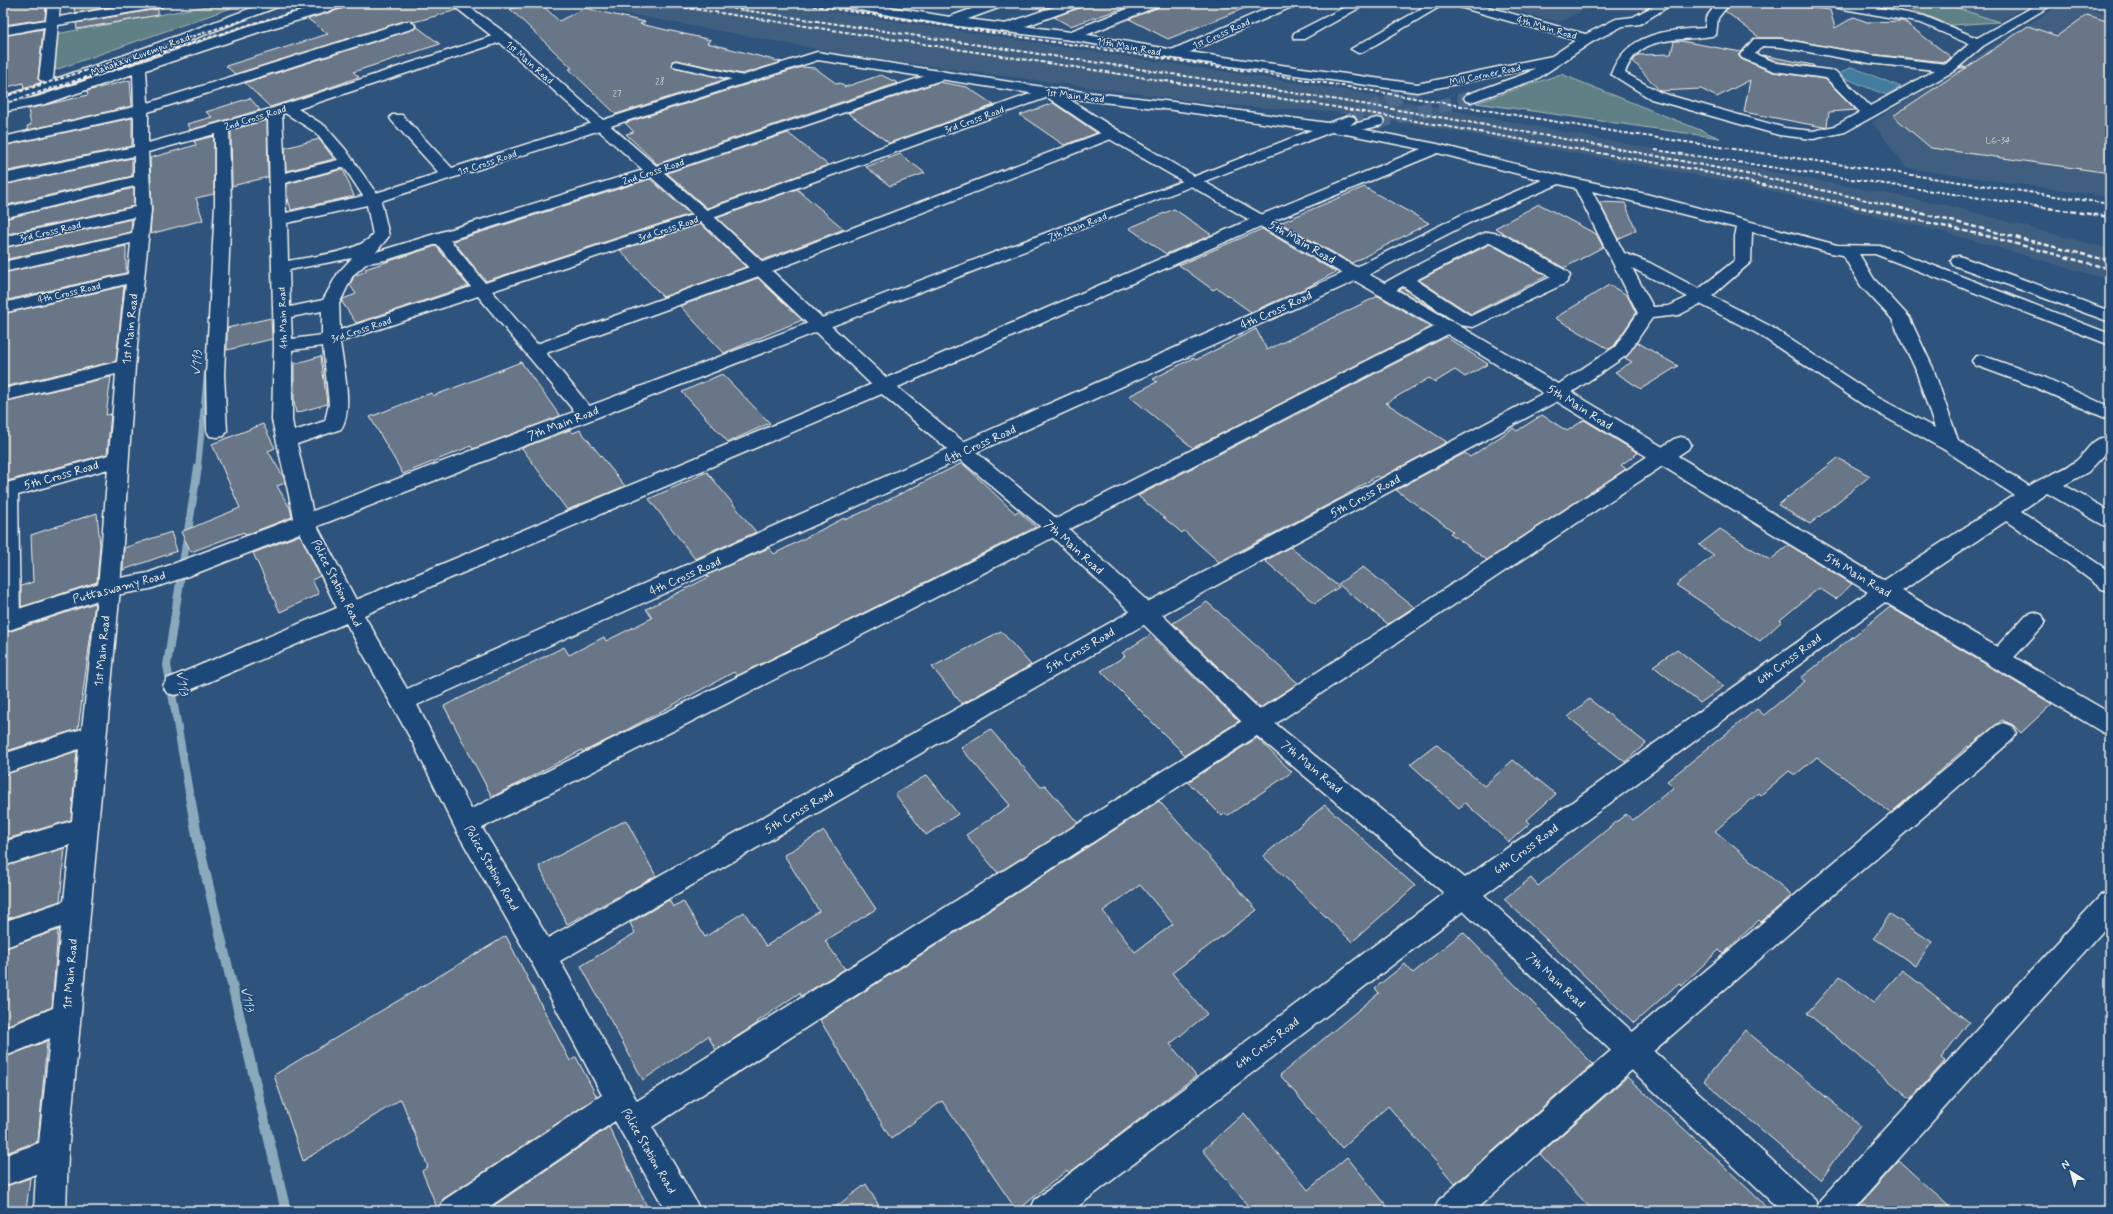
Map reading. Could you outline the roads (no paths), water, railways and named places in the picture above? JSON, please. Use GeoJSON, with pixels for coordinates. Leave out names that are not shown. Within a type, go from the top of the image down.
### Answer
{"type":"FeatureCollection","features":[{"type":"Feature","properties":{"kind":"street"},"geometry":{"type":"LineString","coordinates":[[46,79],[54,3]]}},
{"type":"Feature","properties":{"kind":"street"},"geometry":{"type":"LineString","coordinates":[[3,31],[133,6],[162,3]]}},
{"type":"Feature","properties":{"kind":"street","name":"Mahakavi Kuvempu Road"},"geometry":{"type":"LineString","coordinates":[[3,92],[46,79],[257,3]]}},
{"type":"Feature","properties":{"kind":"street","name":"Mahakavi Kuvempu Road"},"geometry":{"type":"LineString","coordinates":[[3,102],[141,54],[276,3]]}},
{"type":"Feature","properties":{"kind":"street"},"geometry":{"type":"LineString","coordinates":[[3,108],[40,101],[254,29],[342,3]]}},
{"type":"Feature","properties":{"kind":"street","name":"1st Main Road"},"geometry":{"type":"LineString","coordinates":[[456,3],[502,37],[655,171],[820,324]]}},
{"type":"Feature","properties":{"kind":"street","name":"11th Main Road"},"geometry":{"type":"LineString","coordinates":[[849,3],[950,21],[1071,36],[1174,54],[1416,88]]}},
{"type":"Feature","properties":{"kind":"street"},"geometry":{"type":"LineString","coordinates":[[950,21],[1000,3]]}},
{"type":"Feature","properties":{"kind":"street"},"geometry":{"type":"LineString","coordinates":[[1007,28],[1077,3]]}},
{"type":"Feature","properties":{"kind":"street"},"geometry":{"type":"LineString","coordinates":[[1071,36],[1154,3]]}},
{"type":"Feature","properties":{"kind":"street","name":"1st Cross Road"},"geometry":{"type":"LineString","coordinates":[[1174,54],[1290,3]]}},
{"type":"Feature","properties":{"kind":"street"},"geometry":{"type":"LineString","coordinates":[[1298,36],[1362,3]]}},
{"type":"Feature","properties":{"kind":"street"},"geometry":{"type":"LineString","coordinates":[[1358,49],[1440,3]]}},
{"type":"Feature","properties":{"kind":"street","name":"4th Main Road"},"geometry":{"type":"LineString","coordinates":[[1460,3],[1587,39]]}},
{"type":"Feature","properties":{"kind":"street","name":"Mill Corner Road"},"geometry":{"type":"LineString","coordinates":[[1620,22],[1623,14],[1644,3]]}},
{"type":"Feature","properties":{"kind":"street","name":"Mill Corner Road"},"geometry":{"type":"LineString","coordinates":[[1470,98],[1532,76],[1587,39],[1620,22],[1636,21],[1668,3]]}},
{"type":"Feature","properties":{"kind":"street"},"geometry":{"type":"LineString","coordinates":[[1724,3],[1712,18],[1711,32],[1668,36],[1646,43],[1632,51],[1623,60],[1618,74],[1656,96],[1784,132],[1813,134],[1840,129],[1869,113],[1949,68],[1978,43],[2048,3]]}},
{"type":"Feature","properties":{"kind":"street"},"geometry":{"type":"LineString","coordinates":[[1833,3],[1924,20],[1978,43]]}},
{"type":"Feature","properties":{"kind":"street"},"geometry":{"type":"LineString","coordinates":[[3,141],[142,110],[409,25]]}},
{"type":"Feature","properties":{"kind":"street","name":"2nd Cross Road"},"geometry":{"type":"LineString","coordinates":[[3,179],[141,150],[222,127],[281,110],[502,37]]}},
{"type":"Feature","properties":{"kind":"street"},"geometry":{"type":"LineString","coordinates":[[1869,113],[1830,74],[1774,67],[1747,55],[1758,42],[1782,43],[1869,59],[1949,68]]}},
{"type":"Feature","properties":{"kind":"street","name":"1st Main Road"},"geometry":{"type":"LineString","coordinates":[[817,56],[1049,92],[1343,126],[1437,148],[1580,185],[1646,199],[1837,250],[1877,249],[2110,340]]}},
{"type":"Feature","properties":{"kind":"street","name":"1st Cross Road"},"geometry":{"type":"LineString","coordinates":[[278,220],[372,199],[817,56]]}},
{"type":"Feature","properties":{"kind":"street","name":"Mill Corner Road"},"geometry":{"type":"LineString","coordinates":[[1416,88],[1554,60]]}},
{"type":"Feature","properties":{"kind":"street","name":"1st Main Road"},"geometry":{"type":"LineString","coordinates":[[50,1211],[53,1153],[76,909],[109,588],[126,366],[143,210],[141,150],[142,110],[139,68]]}},
{"type":"Feature","properties":{"kind":"street","name":"2nd Cross Road"},"geometry":{"type":"LineString","coordinates":[[362,258],[380,257],[655,171],[942,75]]}},
{"type":"Feature","properties":{"kind":"street","name":"5th Main Road"},"geometry":{"type":"LineString","coordinates":[[1049,92],[1111,134],[1448,326],[1558,393],[1671,451],[1884,590],[1998,660],[2110,725]]}},
{"type":"Feature","properties":{"kind":"street","name":"3rd Cross Road"},"geometry":{"type":"LineString","coordinates":[[283,346],[331,339],[704,216],[1049,92]]}},
{"type":"Feature","properties":{"kind":"street"},"geometry":{"type":"LineString","coordinates":[[281,110],[320,129],[347,162],[372,199],[381,236],[362,258],[346,273],[330,304],[331,339],[338,404],[334,425],[288,440]]}},
{"type":"Feature","properties":{"kind":"street","name":"4th Main Road"},"geometry":{"type":"LineString","coordinates":[[281,110],[277,180],[283,346],[282,420],[288,440],[306,522]]}},
{"type":"Feature","properties":{"kind":"street"},"geometry":{"type":"LineString","coordinates":[[397,118],[449,174]]}},
{"type":"Feature","properties":{"kind":"street"},"geometry":{"type":"LineString","coordinates":[[1343,126],[1377,122]]}},
{"type":"Feature","properties":{"kind":"street","name":"7th Main Road"},"geometry":{"type":"LineString","coordinates":[[258,541],[820,324],[1343,126]]}},
{"type":"Feature","properties":{"kind":"street"},"geometry":{"type":"LineString","coordinates":[[217,431],[215,375],[223,205],[222,127]]}},
{"type":"Feature","properties":{"kind":"street"},"geometry":{"type":"LineString","coordinates":[[535,351],[761,269],[1111,134]]}},
{"type":"Feature","properties":{"kind":"street"},"geometry":{"type":"LineString","coordinates":[[175,686],[351,613],[884,386],[1262,220],[1437,148]]}},
{"type":"Feature","properties":{"kind":"street"},"geometry":{"type":"LineString","coordinates":[[277,180],[347,162]]}},
{"type":"Feature","properties":{"kind":"street"},"geometry":{"type":"LineString","coordinates":[[3,213],[143,179]]}},
{"type":"Feature","properties":{"kind":"street","name":"4th Cross Road"},"geometry":{"type":"LineString","coordinates":[[401,702],[964,451],[1356,274],[1467,218],[1557,179]]}},
{"type":"Feature","properties":{"kind":"street"},"geometry":{"type":"LineString","coordinates":[[1580,185],[1647,313],[1673,311],[1700,297],[1743,262],[1743,236],[1746,226]]}},
{"type":"Feature","properties":{"kind":"street","name":"3rd Cross Road"},"geometry":{"type":"LineString","coordinates":[[3,242],[143,210]]}},
{"type":"Feature","properties":{"kind":"street"},"geometry":{"type":"LineString","coordinates":[[3,267],[140,236]]}},
{"type":"Feature","properties":{"kind":"street"},"geometry":{"type":"LineString","coordinates":[[1383,290],[1404,279],[1491,236],[1498,238],[1562,276],[1560,279],[1473,322],[1466,320],[1404,279]]}},
{"type":"Feature","properties":{"kind":"street"},"geometry":{"type":"LineString","coordinates":[[440,238],[480,290],[535,351],[587,414]]}},
{"type":"Feature","properties":{"kind":"street"},"geometry":{"type":"LineString","coordinates":[[280,267],[346,255],[373,245]]}},
{"type":"Feature","properties":{"kind":"street"},"geometry":{"type":"LineString","coordinates":[[1848,250],[1867,282],[1900,317],[1924,368],[1950,444]]}},
{"type":"Feature","properties":{"kind":"street"},"geometry":{"type":"LineString","coordinates":[[1617,256],[1644,267],[1764,330],[1872,402],[1950,444],[2110,583]]}},
{"type":"Feature","properties":{"kind":"street"},"geometry":{"type":"LineString","coordinates":[[1958,261],[2110,317]]}},
{"type":"Feature","properties":{"kind":"street","name":"4th Cross Road"},"geometry":{"type":"LineString","coordinates":[[3,308],[135,276]]}},
{"type":"Feature","properties":{"kind":"street"},"geometry":{"type":"LineString","coordinates":[[281,314],[330,304]]}},
{"type":"Feature","properties":{"kind":"street","name":"5th Cross Road"},"geometry":{"type":"LineString","coordinates":[[543,956],[1146,613],[1558,393],[1621,351],[1647,313]]}},
{"type":"Feature","properties":{"kind":"street","name":"7th Main Road"},"geometry":{"type":"LineString","coordinates":[[820,324],[884,386],[1055,528],[1146,613],[1258,722],[1464,894],[1804,1211]]}},
{"type":"Feature","properties":{"kind":"street"},"geometry":{"type":"LineString","coordinates":[[466,824],[1055,528],[1448,326]]}},
{"type":"Feature","properties":{"kind":"street"},"geometry":{"type":"LineString","coordinates":[[1982,361],[2039,382],[2110,414]]}},
{"type":"Feature","properties":{"kind":"street"},"geometry":{"type":"LineString","coordinates":[[3,395],[126,366]]}},
{"type":"Feature","properties":{"kind":"street","name":"6th Cross Road"},"geometry":{"type":"LineString","coordinates":[[1046,1211],[1464,894],[1884,590],[2047,484],[2066,477],[2085,464],[2108,441]]}},
{"type":"Feature","properties":{"kind":"street"},"geometry":{"type":"LineString","coordinates":[[455,1211],[626,1111],[1258,722],[1671,451]]}},
{"type":"Feature","properties":{"kind":"street","name":"5th Cross Road"},"geometry":{"type":"LineString","coordinates":[[5,491],[118,459]]}},
{"type":"Feature","properties":{"kind":"street"},"geometry":{"type":"LineString","coordinates":[[2047,484],[2110,520]]}},
{"type":"Feature","properties":{"kind":"street"},"geometry":{"type":"LineString","coordinates":[[5,491],[6,622]]}},
{"type":"Feature","properties":{"kind":"street","name":"Police Station Road"},"geometry":{"type":"LineString","coordinates":[[306,522],[351,613],[422,736],[466,824],[543,956],[626,1111],[684,1211]]}},
{"type":"Feature","properties":{"kind":"street","name":"Puttaswamy Road"},"geometry":{"type":"LineString","coordinates":[[6,622],[109,588],[150,581],[258,541]]}},
{"type":"Feature","properties":{"kind":"street"},"geometry":{"type":"LineString","coordinates":[[1998,660],[2034,621]]}},
{"type":"Feature","properties":{"kind":"street"},"geometry":{"type":"LineString","coordinates":[[1450,1211],[1632,1051],[2004,733]]}},
{"type":"Feature","properties":{"kind":"street"},"geometry":{"type":"LineString","coordinates":[[3,764],[93,735]]}},
{"type":"Feature","properties":{"kind":"street"},"geometry":{"type":"LineString","coordinates":[[3,854],[84,829]]}},
{"type":"Feature","properties":{"kind":"street"},"geometry":{"type":"LineString","coordinates":[[1831,1211],[2110,904]]}},
{"type":"Feature","properties":{"kind":"street"},"geometry":{"type":"LineString","coordinates":[[3,935],[76,909]]}},
{"type":"Feature","properties":{"kind":"street"},"geometry":{"type":"LineString","coordinates":[[3,1043],[66,1017]]}},
{"type":"Feature","properties":{"kind":"street"},"geometry":{"type":"LineString","coordinates":[[3,1171],[53,1153]]}},
{"type":"Feature","properties":{"kind":"lane"},"geometry":{"type":"LineString","coordinates":[[676,64],[744,79]]}},
{"type":"Feature","properties":{"kind":"waterway","name":"V113"},"geometry":{"type":"LineString","coordinates":[[198,468],[207,372]]}},
{"type":"Feature","properties":{"kind":"waterway","name":"V113"},"geometry":{"type":"LineString","coordinates":[[190,798],[167,665],[198,467]]}},
{"type":"Feature","properties":{"kind":"waterway","name":"V113"},"geometry":{"type":"LineString","coordinates":[[190,797],[199,846],[286,1211]]}},
{"type":"Feature","properties":{"kind":"tunnel"},"geometry":{"type":"LineString","coordinates":[[1349,120],[1417,88]]}},
{"type":"Feature","properties":{"kind":"tunnel"},"geometry":{"type":"LineString","coordinates":[[1377,122],[1471,98]]}},
{"type":"Feature","properties":{"kind":"railway"},"geometry":{"type":"LineString","coordinates":[[3,104],[251,24],[325,3]]}},
{"type":"Feature","properties":{"kind":"railway"},"geometry":{"type":"LineString","coordinates":[[655,3],[1329,106],[1697,170],[1859,207]]}},
{"type":"Feature","properties":{"kind":"railway"},"geometry":{"type":"LineString","coordinates":[[697,3],[1128,67],[1386,108],[1706,166],[1833,192],[1895,207]]}},
{"type":"Feature","properties":{"kind":"railway"},"geometry":{"type":"LineString","coordinates":[[795,3],[1313,81],[1611,131],[2110,204]]}},
{"type":"Feature","properties":{"kind":"railway"},"geometry":{"type":"LineString","coordinates":[[3,97],[247,19]]}},
{"type":"Feature","properties":{"kind":"railway"},"geometry":{"type":"LineString","coordinates":[[1655,150],[2041,207]]}},
{"type":"Feature","properties":{"kind":"railway"},"geometry":{"type":"LineString","coordinates":[[1854,206],[1987,236],[2110,269]]}},
{"type":"Feature","properties":{"kind":"railway"},"geometry":{"type":"LineString","coordinates":[[2034,206],[2110,217]]}},
{"type":"Feature","properties":{"kind":"railway"},"geometry":{"type":"LineString","coordinates":[[1895,207],[2110,261]]}}]}
